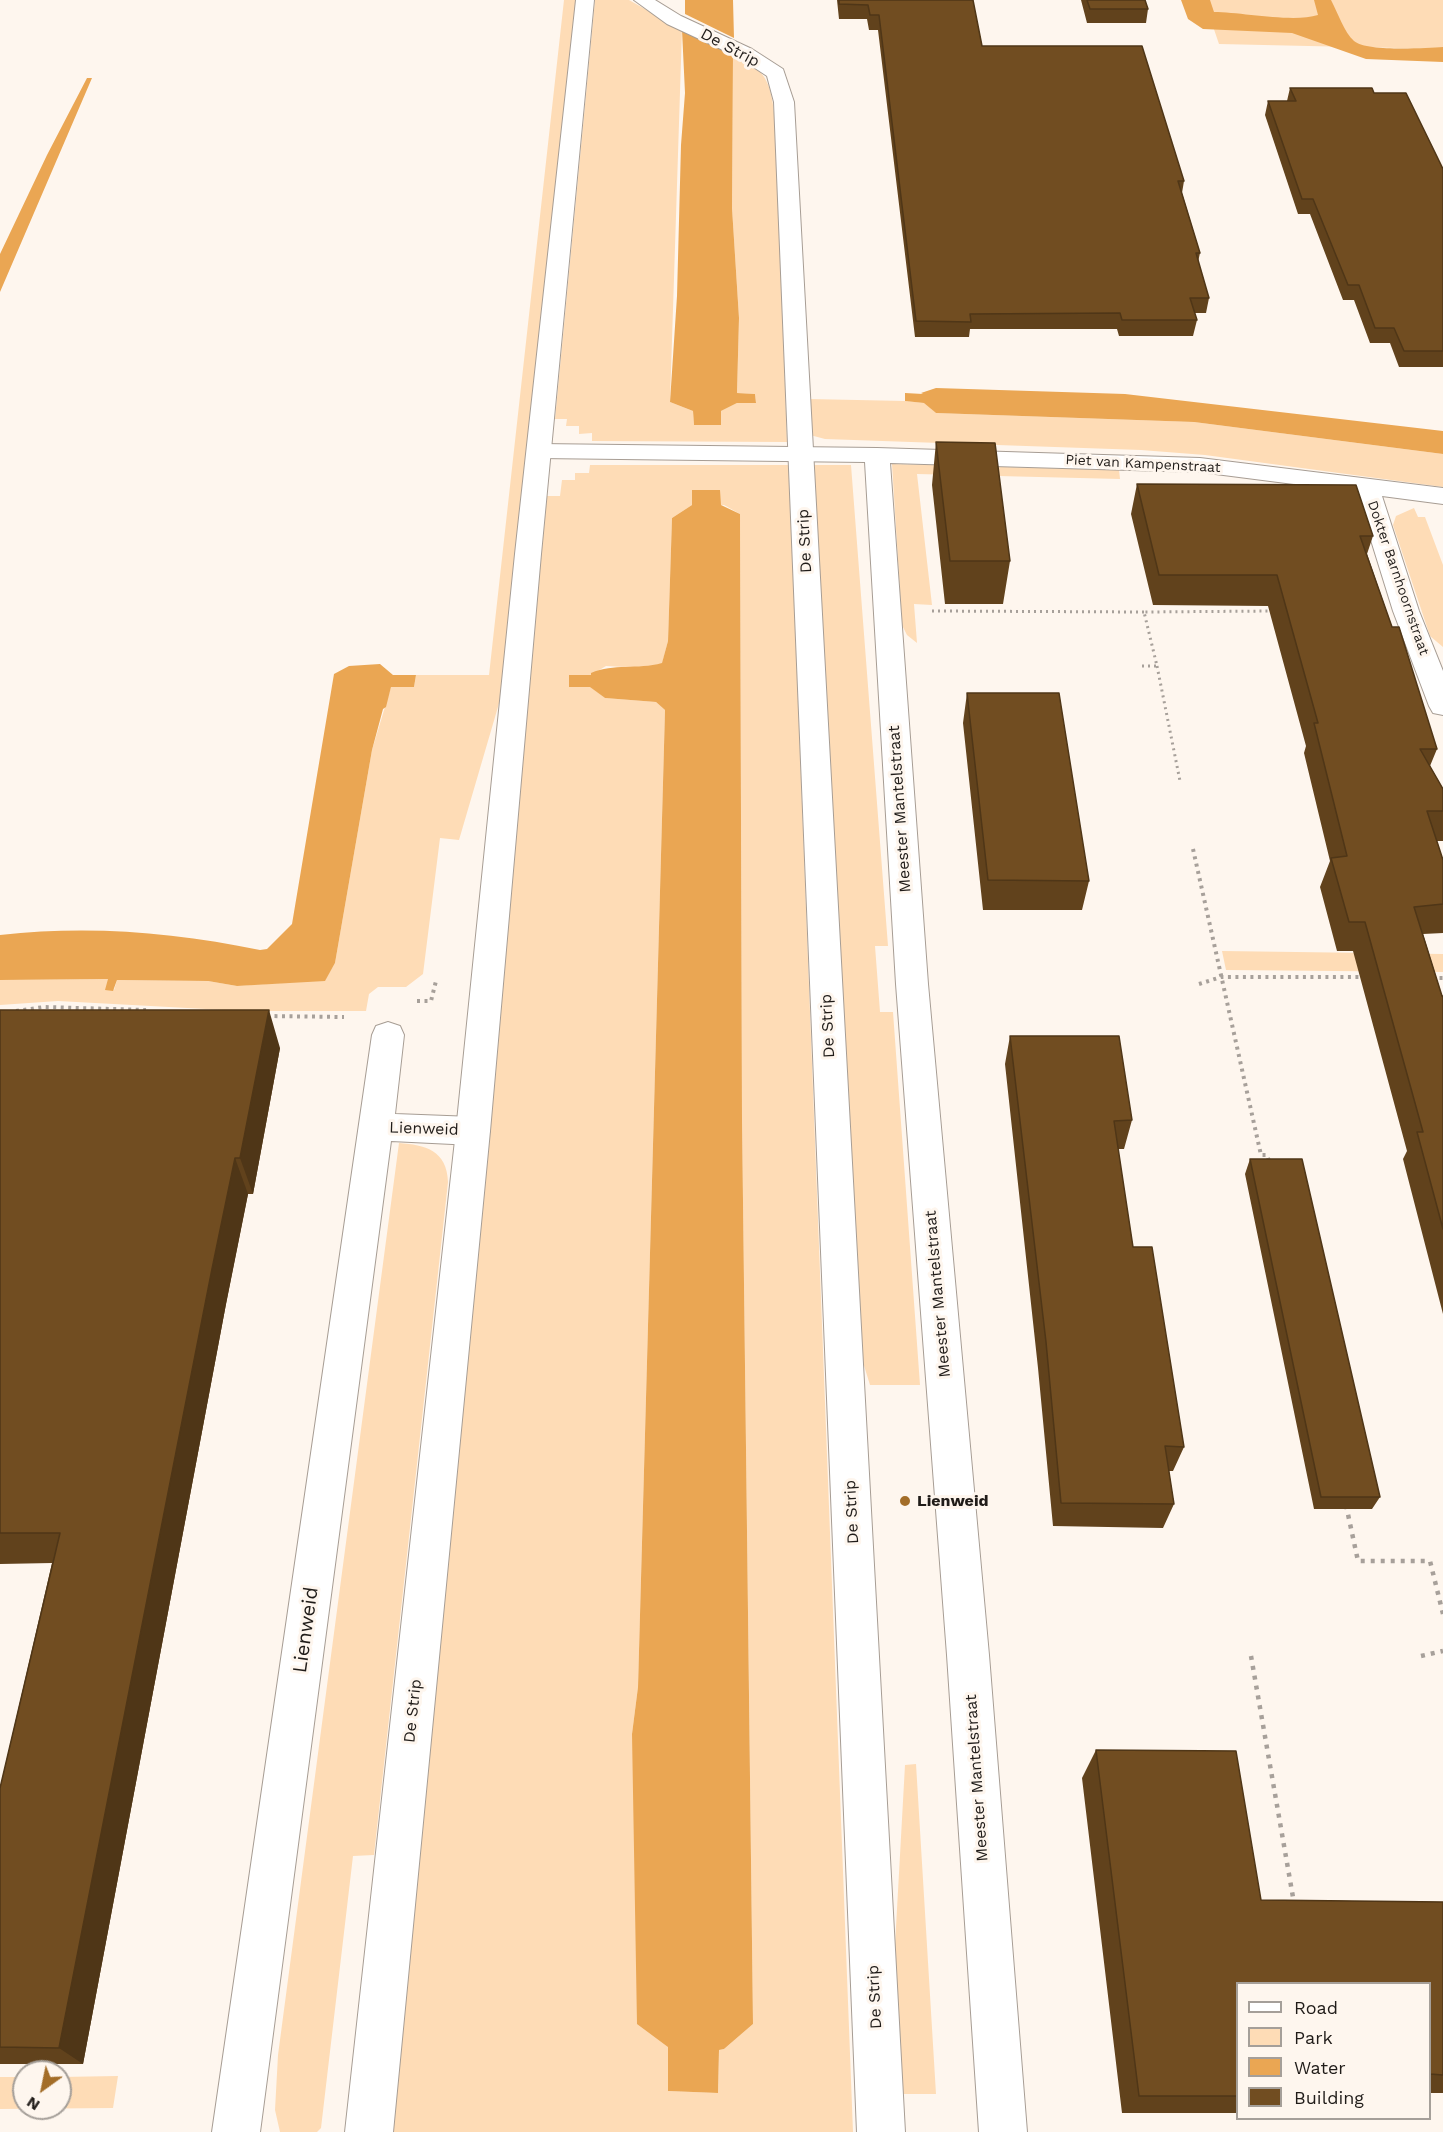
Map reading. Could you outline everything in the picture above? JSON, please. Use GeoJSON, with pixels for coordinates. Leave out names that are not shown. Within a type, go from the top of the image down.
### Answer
{"type":"FeatureCollection","features":[{"type":"Feature","properties":{"kind":"street","name":"De Strip"},"geometry":{"type":"LineString","coordinates":[[369,2132],[473,1131],[585,0]]}},
{"type":"Feature","properties":{"kind":"street","name":"De Strip"},"geometry":{"type":"LineString","coordinates":[[643,0],[674,20],[745,53],[776,74],[784,102],[881,2132]]}},
{"type":"Feature","properties":{"kind":"street","name":"Piet van Kampenstraat"},"geometry":{"type":"LineString","coordinates":[[539,451],[877,455],[1200,465],[1443,496]]}},
{"type":"Feature","properties":{"kind":"street","name":"Meester Mantelstraat"},"geometry":{"type":"LineString","coordinates":[[877,455],[912,984],[968,1654],[1004,2132]]}},
{"type":"Feature","properties":{"kind":"street","name":"Dokter Barnhoornstraat"},"geometry":{"type":"LineString","coordinates":[[1366,486],[1406,611],[1437,670],[1443,706]]}},
{"type":"Feature","properties":{"kind":"street","name":"Lienweid"},"geometry":{"type":"LineString","coordinates":[[236,2132],[390,1027]]}},
{"type":"Feature","properties":{"kind":"street","name":"Lienweid"},"geometry":{"type":"LineString","coordinates":[[376,1127],[473,1131]]}},
{"type":"Feature","properties":{"kind":"path"},"geometry":{"type":"LineString","coordinates":[[921,611],[1275,611]]}},
{"type":"Feature","properties":{"kind":"path"},"geometry":{"type":"LineString","coordinates":[[1144,612],[1180,781]]}},
{"type":"Feature","properties":{"kind":"path"},"geometry":{"type":"LineString","coordinates":[[1142,666],[1157,666]]}},
{"type":"Feature","properties":{"kind":"path"},"geometry":{"type":"LineString","coordinates":[[1193,849],[1261,1155],[1268,1155],[1270,1166]]}},
{"type":"Feature","properties":{"kind":"path"},"geometry":{"type":"LineString","coordinates":[[1200,984],[1221,976],[1373,977]]}},
{"type":"Feature","properties":{"kind":"path"},"geometry":{"type":"LineString","coordinates":[[261,1016],[390,1027],[393,1000],[431,1001],[436,978]]}},
{"type":"Feature","properties":{"kind":"path"},"geometry":{"type":"LineString","coordinates":[[1431,978],[1443,978]]}},
{"type":"Feature","properties":{"kind":"path"},"geometry":{"type":"LineString","coordinates":[[11,1011],[44,1007],[158,1011]]}},
{"type":"Feature","properties":{"kind":"path"},"geometry":{"type":"LineString","coordinates":[[1346,1503],[1358,1561],[1430,1561],[1443,1614]]}},
{"type":"Feature","properties":{"kind":"path"},"geometry":{"type":"LineString","coordinates":[[1422,1656],[1443,1651]]}},
{"type":"Feature","properties":{"kind":"path"},"geometry":{"type":"LineString","coordinates":[[1251,1656],[1294,1908]]}},
{"type":"Feature","properties":{"kind":"green space"},"geometry":{"type":"Polygon","coordinates":[[[564,0],[577,0],[500,700],[459,840],[440,838],[423,974],[406,987],[378,987],[369,994],[366,1011],[243,1011],[58,1001],[0,1005],[0,980],[108,979],[114,990],[117,980],[208,981],[237,986],[325,980],[335,963],[372,750],[391,687],[414,687],[416,675],[489,675],[564,0]]]}},
{"type":"Feature","properties":{"kind":"green space"},"geometry":{"type":"Polygon","coordinates":[[[595,0],[629,0],[682,30],[670,402],[693,411],[694,425],[721,425],[721,411],[737,403],[756,402],[755,394],[737,393],[739,318],[732,208],[733,55],[757,69],[767,82],[772,97],[776,131],[787,442],[592,441],[592,433],[579,434],[579,426],[566,426],[567,419],[555,419],[595,0]]]}},
{"type":"Feature","properties":{"kind":"green space"},"geometry":{"type":"Polygon","coordinates":[[[1204,0],[1443,0],[1443,49],[1219,44],[1204,0]]]}},
{"type":"Feature","properties":{"kind":"green space"},"geometry":{"type":"Polygon","coordinates":[[[809,399],[925,403],[936,413],[1194,422],[1443,454],[1443,487],[1205,455],[1141,450],[825,439],[810,435],[809,399]]]}},
{"type":"Feature","properties":{"kind":"green space"},"geometry":{"type":"Polygon","coordinates":[[[892,464],[1119,470],[1120,479],[917,474],[932,605],[914,604],[917,643],[907,635],[902,625],[892,464]]]}},
{"type":"Feature","properties":{"kind":"green space"},"geometry":{"type":"Polygon","coordinates":[[[590,465],[789,465],[853,2132],[390,2132],[547,496],[560,496],[562,480],[575,480],[575,473],[589,473],[590,465]],[[692,505],[672,518],[668,641],[662,664],[642,668],[606,666],[591,675],[569,675],[569,687],[591,687],[605,698],[656,702],[665,710],[638,1687],[632,1734],[668,2047],[668,2091],[718,2093],[719,2050],[724,2049],[753,2024],[742,1119],[740,514],[724,505],[692,505]]]}},
{"type":"Feature","properties":{"kind":"green space"},"geometry":{"type":"Polygon","coordinates":[[[813,465],[851,465],[888,946],[875,946],[880,1012],[893,1012],[920,1385],[870,1385],[858,1346],[813,465]]]}},
{"type":"Feature","properties":{"kind":"green space"},"geometry":{"type":"Polygon","coordinates":[[[1414,508],[1418,517],[1425,517],[1443,565],[1443,647],[1430,636],[1393,525],[1396,516],[1414,508]]]}},
{"type":"Feature","properties":{"kind":"green space"},"geometry":{"type":"Polygon","coordinates":[[[1222,951],[1443,954],[1443,972],[1226,970],[1222,951]]]}},
{"type":"Feature","properties":{"kind":"green space"},"geometry":{"type":"Polygon","coordinates":[[[399,1143],[417,1145],[433,1151],[444,1163],[448,1182],[374,1855],[353,1856],[321,2128],[317,2132],[280,2132],[275,2110],[278,2055],[399,1143]]]}},
{"type":"Feature","properties":{"kind":"green space"},"geometry":{"type":"Polygon","coordinates":[[[916,1764],[936,2094],[896,2094],[892,1999],[905,1765],[916,1764]]]}},
{"type":"Feature","properties":{"kind":"green space"},"geometry":{"type":"Polygon","coordinates":[[[118,2076],[113,2108],[72,2108],[72,2077],[118,2076]]]}},
{"type":"Feature","properties":{"kind":"green space"},"geometry":{"type":"Polygon","coordinates":[[[0,2077],[12,2077],[12,2109],[0,2109],[0,2077]]]}},
{"type":"Feature","properties":{"kind":"water"},"geometry":{"type":"Polygon","coordinates":[[[685,0],[733,0],[734,38],[685,14],[685,0]]]}},
{"type":"Feature","properties":{"kind":"water"},"geometry":{"type":"Polygon","coordinates":[[[1181,0],[1210,0],[1214,12],[1295,18],[1318,15],[1314,0],[1331,0],[1344,28],[1354,41],[1371,47],[1383,48],[1443,47],[1443,62],[1366,59],[1292,33],[1203,29],[1188,19],[1181,0]]]}},
{"type":"Feature","properties":{"kind":"water"},"geometry":{"type":"Polygon","coordinates":[[[682,30],[733,55],[732,208],[739,318],[737,393],[755,394],[756,403],[737,403],[721,411],[721,425],[694,425],[693,411],[670,402],[677,296],[681,145],[685,93],[682,30]]]}},
{"type":"Feature","properties":{"kind":"water"},"geometry":{"type":"Polygon","coordinates":[[[87,78],[92,78],[0,292],[0,254],[87,78]]]}},
{"type":"Feature","properties":{"kind":"water"},"geometry":{"type":"Polygon","coordinates":[[[936,388],[1125,394],[1443,431],[1443,454],[1194,422],[936,413],[924,403],[905,401],[905,393],[923,394],[921,393],[936,388]]]}},
{"type":"Feature","properties":{"kind":"water"},"geometry":{"type":"Polygon","coordinates":[[[692,490],[720,490],[721,505],[740,514],[742,1119],[753,2024],[724,2049],[719,2050],[718,2093],[668,2091],[668,2047],[637,2024],[632,1734],[638,1687],[665,710],[656,702],[605,698],[590,687],[569,687],[569,675],[591,675],[591,673],[608,668],[662,663],[668,641],[672,518],[692,505],[692,490]]]}},
{"type":"Feature","properties":{"kind":"water"},"geometry":{"type":"Polygon","coordinates":[[[380,664],[393,675],[416,675],[414,687],[391,687],[386,707],[383,709],[372,750],[335,963],[325,981],[237,986],[208,981],[117,980],[113,991],[105,990],[108,979],[0,980],[0,935],[66,931],[131,932],[195,939],[260,950],[267,949],[292,924],[334,674],[349,666],[380,664]]]}},
{"type":"Feature","properties":{"kind":"building"},"geometry":{"type":"Polygon","coordinates":[[[839,0],[973,0],[982,46],[1142,46],[1184,181],[1178,181],[1200,253],[1196,253],[1209,298],[1190,298],[1197,320],[1122,320],[1120,313],[970,314],[971,322],[916,321],[879,15],[870,15],[868,5],[839,4],[839,0]]]}},
{"type":"Feature","properties":{"kind":"building"},"geometry":{"type":"Polygon","coordinates":[[[1087,0],[1145,0],[1148,9],[1090,9],[1087,0]]]}},
{"type":"Feature","properties":{"kind":"building"},"geometry":{"type":"Polygon","coordinates":[[[1290,88],[1372,88],[1374,93],[1406,93],[1443,169],[1443,351],[1404,351],[1394,328],[1375,328],[1359,285],[1348,285],[1313,199],[1302,199],[1268,101],[1296,101],[1290,88]]]}},
{"type":"Feature","properties":{"kind":"building"},"geometry":{"type":"Polygon","coordinates":[[[936,442],[995,443],[1010,561],[950,561],[936,442]]]}},
{"type":"Feature","properties":{"kind":"building"},"geometry":{"type":"Polygon","coordinates":[[[1137,484],[1356,485],[1373,536],[1360,536],[1392,627],[1399,627],[1437,749],[1420,749],[1443,789],[1443,811],[1427,811],[1443,860],[1443,904],[1414,907],[1443,996],[1443,1229],[1417,1132],[1423,1132],[1365,922],[1349,922],[1331,858],[1347,856],[1314,723],[1318,723],[1277,575],[1159,575],[1137,484]]]}},
{"type":"Feature","properties":{"kind":"building"},"geometry":{"type":"Polygon","coordinates":[[[967,693],[1059,693],[1089,881],[988,880],[967,693]]]}},
{"type":"Feature","properties":{"kind":"building"},"geometry":{"type":"Polygon","coordinates":[[[0,1010],[269,1010],[240,1158],[235,1158],[212,1269],[59,2048],[0,2047],[0,1788],[60,1533],[0,1533],[0,1010]]]}},
{"type":"Feature","properties":{"kind":"building"},"geometry":{"type":"Polygon","coordinates":[[[1010,1036],[1119,1036],[1132,1120],[1114,1121],[1133,1247],[1152,1247],[1184,1447],[1165,1446],[1174,1504],[1061,1503],[1046,1342],[1010,1036]]]}},
{"type":"Feature","properties":{"kind":"building"},"geometry":{"type":"Polygon","coordinates":[[[1250,1159],[1302,1159],[1380,1497],[1321,1497],[1250,1159]]]}},
{"type":"Feature","properties":{"kind":"building"},"geometry":{"type":"Polygon","coordinates":[[[1096,1750],[1236,1751],[1261,1900],[1443,1902],[1443,2075],[1431,2074],[1431,1982],[1236,1982],[1236,2096],[1139,2096],[1096,1750]]]}},
{"type":"Feature","properties":{"kind":"place","name":"Lienweid"},"geometry":{"type":"Point","coordinates":[905,1501]}}]}
